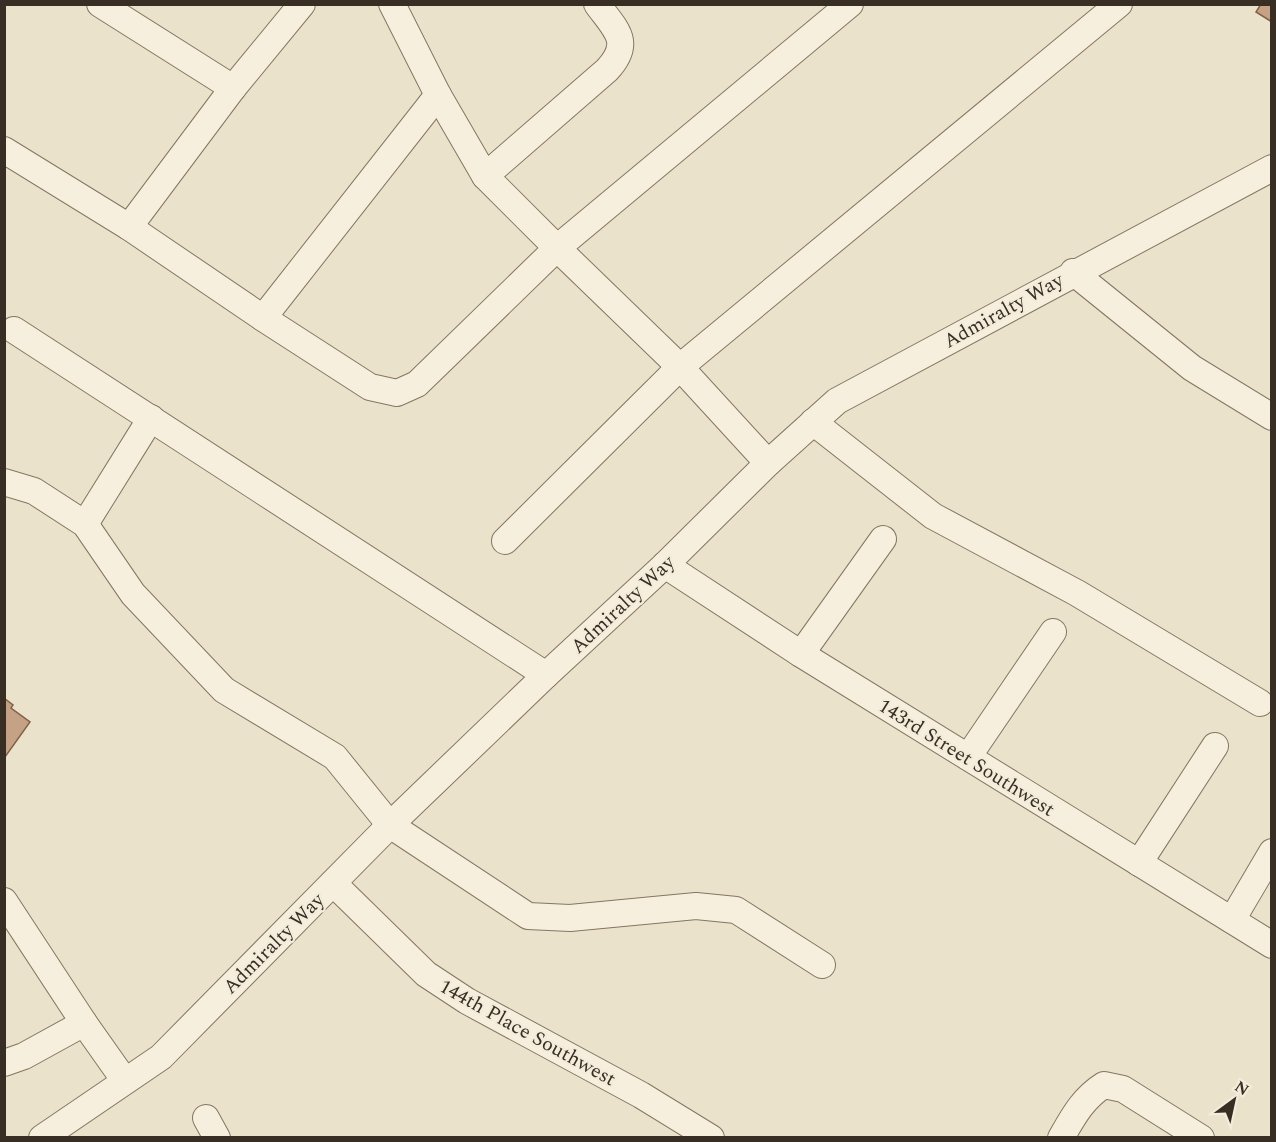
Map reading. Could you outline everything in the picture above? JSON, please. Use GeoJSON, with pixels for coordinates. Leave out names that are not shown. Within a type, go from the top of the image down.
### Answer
{"type":"FeatureCollection","features":[{"type":"Feature","properties":{"kind":"street"},"geometry":{"type":"LineString","coordinates":[[100,4],[233,88]]}},
{"type":"Feature","properties":{"kind":"street"},"geometry":{"type":"LineString","coordinates":[[129,227],[233,88],[302,4]]}},
{"type":"Feature","properties":{"kind":"street"},"geometry":{"type":"LineString","coordinates":[[392,4],[438,95],[486,176],[680,367],[768,463]]}},
{"type":"Feature","properties":{"kind":"street"},"geometry":{"type":"LineString","coordinates":[[486,176],[607,70],[620,54],[619,34],[597,4]]}},
{"type":"Feature","properties":{"kind":"street"},"geometry":{"type":"LineString","coordinates":[[4,150],[129,227],[370,387],[397,393],[417,384],[557,248],[850,4]]}},
{"type":"Feature","properties":{"kind":"street"},"geometry":{"type":"LineString","coordinates":[[505,541],[680,367],[1119,4]]}},
{"type":"Feature","properties":{"kind":"street"},"geometry":{"type":"LineString","coordinates":[[263,318],[438,95]]}},
{"type":"Feature","properties":{"kind":"street","name":"Admiralty Way"},"geometry":{"type":"LineString","coordinates":[[42,1137],[161,1057],[390,825],[546,675],[665,565],[768,463],[837,400],[1073,272],[1272,168]]}},
{"type":"Feature","properties":{"kind":"street"},"geometry":{"type":"LineString","coordinates":[[1073,272],[1192,368],[1272,417]]}},
{"type":"Feature","properties":{"kind":"street"},"geometry":{"type":"LineString","coordinates":[[14,330],[546,675]]}},
{"type":"Feature","properties":{"kind":"street"},"geometry":{"type":"LineString","coordinates":[[85,524],[151,418]]}},
{"type":"Feature","properties":{"kind":"street"},"geometry":{"type":"LineString","coordinates":[[813,422],[933,516],[1077,593],[1260,703]]}},
{"type":"Feature","properties":{"kind":"street"},"geometry":{"type":"LineString","coordinates":[[4,482],[34,491],[85,524],[133,594],[224,690],[335,758],[390,825],[528,916],[570,918],[696,906],[736,910],[822,965]]}},
{"type":"Feature","properties":{"kind":"street"},"geometry":{"type":"LineString","coordinates":[[801,654],[883,539]]}},
{"type":"Feature","properties":{"kind":"street","name":"143rd Street Southwest"},"geometry":{"type":"LineString","coordinates":[[665,565],[801,654],[1272,945]]}},
{"type":"Feature","properties":{"kind":"street"},"geometry":{"type":"LineString","coordinates":[[968,757],[1053,632]]}},
{"type":"Feature","properties":{"kind":"street"},"geometry":{"type":"LineString","coordinates":[[1139,863],[1215,746]]}},
{"type":"Feature","properties":{"kind":"street"},"geometry":{"type":"LineString","coordinates":[[1232,920],[1272,852]]}},
{"type":"Feature","properties":{"kind":"street","name":"144th Place Southwest"},"geometry":{"type":"LineString","coordinates":[[333,883],[426,974],[467,1001],[641,1095],[711,1137]]}},
{"type":"Feature","properties":{"kind":"street"},"geometry":{"type":"LineString","coordinates":[[4,901],[125,1081]]}},
{"type":"Feature","properties":{"kind":"street"},"geometry":{"type":"LineString","coordinates":[[4,1063],[24,1056],[84,1023]]}},
{"type":"Feature","properties":{"kind":"street"},"geometry":{"type":"LineString","coordinates":[[1062,1137],[1078,1110],[1092,1093],[1104,1085],[1123,1089],[1200,1137]]}},
{"type":"Feature","properties":{"kind":"building"},"geometry":{"type":"Polygon","coordinates":[[[1261,4],[1272,4],[1272,22],[1256,12],[1261,4]]]}},
{"type":"Feature","properties":{"kind":"building"},"geometry":{"type":"Polygon","coordinates":[[[4,698],[13,705],[11,708],[30,722],[5,757],[4,698]]]}}]}
